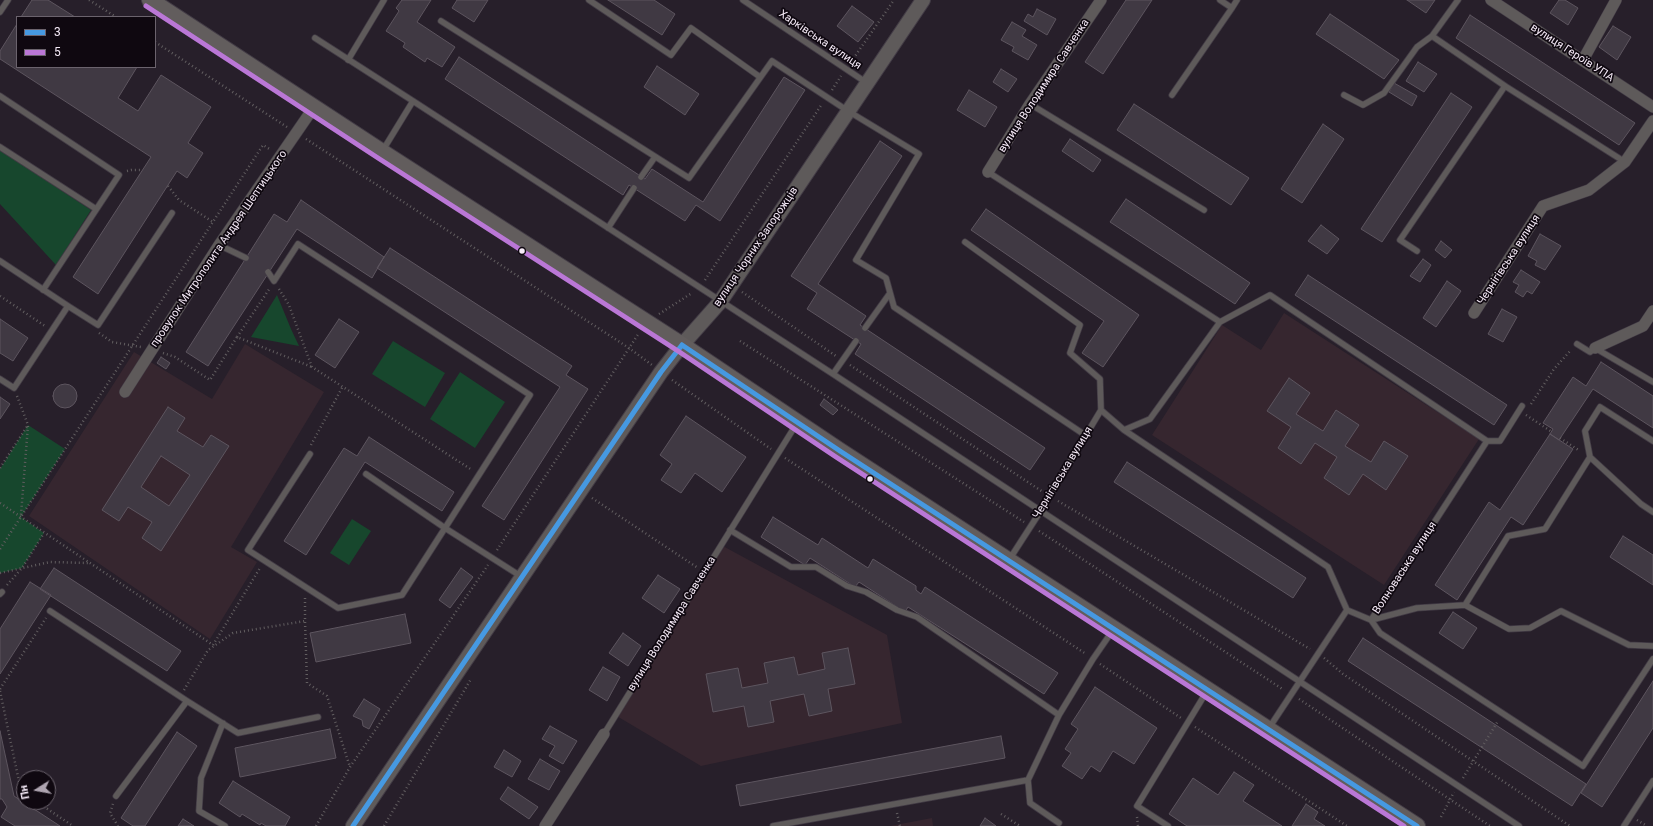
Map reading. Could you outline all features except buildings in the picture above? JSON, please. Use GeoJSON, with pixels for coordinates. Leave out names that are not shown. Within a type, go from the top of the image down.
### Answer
{"type":"FeatureCollection","features":[{"type":"Feature","properties":{"kind":"main road"},"geometry":{"type":"LineString","coordinates":[[150,0],[382,152],[682,345],[1009,561],[1269,728],[1417,826]]}},
{"type":"Feature","properties":{"kind":"street","name":"вулиця Чорних Запорожців"},"geometry":{"type":"LineString","coordinates":[[353,826],[661,372],[682,345],[720,302],[732,285],[923,0]]}},
{"type":"Feature","properties":{"kind":"street","name":"вулиця Володимира Савченка"},"geometry":{"type":"LineString","coordinates":[[988,172],[1030,104],[1101,0]]}},
{"type":"Feature","properties":{"kind":"street","name":"вулиця Героїв УПА"},"geometry":{"type":"LineString","coordinates":[[1491,0],[1653,107]]}},
{"type":"Feature","properties":{"kind":"street"},"geometry":{"type":"LineString","coordinates":[[1583,60],[1616,0]]}},
{"type":"Feature","properties":{"kind":"street","name":"провулок Митрополита Андрея Шептицького"},"geometry":{"type":"LineString","coordinates":[[125,392],[219,245],[297,134],[314,107]]}},
{"type":"Feature","properties":{"kind":"street","name":"Чернігівська вулиця"},"geometry":{"type":"LineString","coordinates":[[1474,313],[1543,206],[1589,190],[1625,162],[1653,121]]}},
{"type":"Feature","properties":{"kind":"street"},"geometry":{"type":"LineString","coordinates":[[1595,348],[1643,326],[1653,311]]}},
{"type":"Feature","properties":{"kind":"street","name":"вулиця Володимира Савченка"},"geometry":{"type":"LineString","coordinates":[[545,826],[604,734]]}},
{"type":"Feature","properties":{"kind":"lane"},"geometry":{"type":"LineString","coordinates":[[0,12],[8,0]]}},
{"type":"Feature","properties":{"kind":"lane"},"geometry":{"type":"LineString","coordinates":[[348,60],[384,0]]}},
{"type":"Feature","properties":{"kind":"lane"},"geometry":{"type":"LineString","coordinates":[[589,0],[671,55],[691,28],[760,76]]}},
{"type":"Feature","properties":{"kind":"lane","name":"Харківська вулиця"},"geometry":{"type":"LineString","coordinates":[[743,0],[867,83]]}},
{"type":"Feature","properties":{"kind":"lane"},"geometry":{"type":"LineString","coordinates":[[1220,0],[1232,8]]}},
{"type":"Feature","properties":{"kind":"lane"},"geometry":{"type":"LineString","coordinates":[[1172,96],[1237,0]]}},
{"type":"Feature","properties":{"kind":"lane"},"geometry":{"type":"LineString","coordinates":[[1344,96],[1363,105],[1384,93],[1417,47],[1432,36],[1458,0]]}},
{"type":"Feature","properties":{"kind":"lane"},"geometry":{"type":"LineString","coordinates":[[441,21],[689,178],[772,61],[848,111],[919,154],[856,260],[886,278],[894,307],[1085,435]]}},
{"type":"Feature","properties":{"kind":"lane"},"geometry":{"type":"LineString","coordinates":[[1432,36],[1505,86],[1625,162]]}},
{"type":"Feature","properties":{"kind":"lane"},"geometry":{"type":"LineString","coordinates":[[315,38],[833,374],[1040,512],[1519,826]]}},
{"type":"Feature","properties":{"kind":"lane"},"geometry":{"type":"LineString","coordinates":[[1417,251],[1400,240],[1505,86]]}},
{"type":"Feature","properties":{"kind":"lane"},"geometry":{"type":"LineString","coordinates":[[0,96],[119,175],[43,290]]}},
{"type":"Feature","properties":{"kind":"lane"},"geometry":{"type":"LineString","coordinates":[[382,152],[414,101]]}},
{"type":"Feature","properties":{"kind":"lane"},"geometry":{"type":"LineString","coordinates":[[1030,104],[1204,210]]}},
{"type":"Feature","properties":{"kind":"lane"},"geometry":{"type":"LineString","coordinates":[[0,147],[96,209]]}},
{"type":"Feature","properties":{"kind":"lane"},"geometry":{"type":"LineString","coordinates":[[641,177],[655,157]]}},
{"type":"Feature","properties":{"kind":"lane"},"geometry":{"type":"LineString","coordinates":[[988,172],[1220,322]]}},
{"type":"Feature","properties":{"kind":"lane"},"geometry":{"type":"LineString","coordinates":[[608,228],[634,188]]}},
{"type":"Feature","properties":{"kind":"lane"},"geometry":{"type":"LineString","coordinates":[[0,261],[98,325],[172,213]]}},
{"type":"Feature","properties":{"kind":"lane"},"geometry":{"type":"LineString","coordinates":[[965,242],[1080,325],[1070,353],[1100,379],[1101,410],[1124,430],[1328,567],[1347,610],[1269,728]]}},
{"type":"Feature","properties":{"kind":"lane"},"geometry":{"type":"LineString","coordinates":[[268,272],[274,281],[298,244],[530,395],[402,595],[338,608],[248,550],[310,454]]}},
{"type":"Feature","properties":{"kind":"lane"},"geometry":{"type":"LineString","coordinates":[[219,245],[246,258]]}},
{"type":"Feature","properties":{"kind":"lane"},"geometry":{"type":"LineString","coordinates":[[865,328],[890,293]]}},
{"type":"Feature","properties":{"kind":"lane"},"geometry":{"type":"LineString","coordinates":[[1124,430],[1150,419],[1220,322],[1270,295],[1487,441],[1500,441],[1520,408]]}},
{"type":"Feature","properties":{"kind":"lane"},"geometry":{"type":"LineString","coordinates":[[0,379],[14,388],[68,306]]}},
{"type":"Feature","properties":{"kind":"lane"},"geometry":{"type":"LineString","coordinates":[[833,374],[856,341]]}},
{"type":"Feature","properties":{"kind":"lane"},"geometry":{"type":"LineString","coordinates":[[1577,344],[1590,352],[1595,348],[1653,382]]}},
{"type":"Feature","properties":{"kind":"lane"},"geometry":{"type":"LineString","coordinates":[[1653,441],[1600,407],[1585,431],[1590,457],[1641,504],[1653,512]]}},
{"type":"Feature","properties":{"kind":"lane","name":"Чернігівська вулиця"},"geometry":{"type":"LineString","coordinates":[[1009,561],[1101,410]]}},
{"type":"Feature","properties":{"kind":"lane","name":"вулиця Володимира Савченка"},"geometry":{"type":"LineString","coordinates":[[604,734],[797,422]]}},
{"type":"Feature","properties":{"kind":"lane","name":"Волноваська вулиця"},"geometry":{"type":"LineString","coordinates":[[1347,610],[1371,620],[1487,441]]}},
{"type":"Feature","properties":{"kind":"lane"},"geometry":{"type":"LineString","coordinates":[[1465,605],[1508,536],[1545,529],[1590,457]]}},
{"type":"Feature","properties":{"kind":"lane"},"geometry":{"type":"LineString","coordinates":[[366,474],[444,528],[522,578]]}},
{"type":"Feature","properties":{"kind":"lane"},"geometry":{"type":"LineString","coordinates":[[730,530],[791,567],[816,567],[847,586],[866,592],[897,610],[917,617],[1059,715]]}},
{"type":"Feature","properties":{"kind":"lane"},"geometry":{"type":"LineString","coordinates":[[1653,646],[1629,645],[1561,611],[1530,628],[1509,629],[1465,605],[1417,608],[1371,620],[1380,633],[1583,766],[1653,659]]}},
{"type":"Feature","properties":{"kind":"lane"},"geometry":{"type":"LineString","coordinates":[[50,611],[238,733],[318,717]]}},
{"type":"Feature","properties":{"kind":"lane"},"geometry":{"type":"LineString","coordinates":[[1059,823],[1030,803],[1028,780],[1059,715],[1114,628]]}},
{"type":"Feature","properties":{"kind":"lane"},"geometry":{"type":"LineString","coordinates":[[1168,826],[1137,806],[1208,689]]}},
{"type":"Feature","properties":{"kind":"lane"},"geometry":{"type":"LineString","coordinates":[[116,796],[187,701]]}},
{"type":"Feature","properties":{"kind":"lane"},"geometry":{"type":"LineString","coordinates":[[223,723],[201,778],[199,811],[224,826]]}},
{"type":"Feature","properties":{"kind":"lane"},"geometry":{"type":"LineString","coordinates":[[773,826],[1028,780]]}},
{"type":"Feature","properties":{"kind":"lane"},"geometry":{"type":"LineString","coordinates":[[1624,826],[1653,781]]}},
{"type":"Feature","properties":{"kind":"path"},"geometry":{"type":"LineString","coordinates":[[90,0],[114,16]]}},
{"type":"Feature","properties":{"kind":"path"},"geometry":{"type":"LineString","coordinates":[[316,826],[350,767],[492,558],[646,322],[700,288],[827,97],[894,0]]}},
{"type":"Feature","properties":{"kind":"path"},"geometry":{"type":"LineString","coordinates":[[156,43],[629,348],[778,453],[1347,826]]}},
{"type":"Feature","properties":{"kind":"path"},"geometry":{"type":"LineString","coordinates":[[0,549],[263,145],[281,157]]}},
{"type":"Feature","properties":{"kind":"path"},"geometry":{"type":"LineString","coordinates":[[119,175],[131,170],[142,170]]}},
{"type":"Feature","properties":{"kind":"path"},"geometry":{"type":"LineString","coordinates":[[168,186],[180,200],[213,222]]}},
{"type":"Feature","properties":{"kind":"path"},"geometry":{"type":"LineString","coordinates":[[177,204],[180,200]]}},
{"type":"Feature","properties":{"kind":"path"},"geometry":{"type":"LineString","coordinates":[[95,331],[112,342],[132,345],[175,357],[210,380],[274,281],[289,305],[312,367]]}},
{"type":"Feature","properties":{"kind":"path"},"geometry":{"type":"LineString","coordinates":[[732,285],[1050,496],[1318,653],[1343,674],[1570,826]]}},
{"type":"Feature","properties":{"kind":"path"},"geometry":{"type":"LineString","coordinates":[[742,297],[748,287]]}},
{"type":"Feature","properties":{"kind":"path"},"geometry":{"type":"LineString","coordinates":[[0,296],[52,330]]}},
{"type":"Feature","properties":{"kind":"path"},"geometry":{"type":"LineString","coordinates":[[237,338],[312,367],[479,475]]}},
{"type":"Feature","properties":{"kind":"path"},"geometry":{"type":"LineString","coordinates":[[740,341],[1031,526],[1291,694],[1490,826]]}},
{"type":"Feature","properties":{"kind":"path"},"geometry":{"type":"LineString","coordinates":[[1520,408],[1530,406],[1554,369],[1577,344]]}},
{"type":"Feature","properties":{"kind":"path"},"geometry":{"type":"LineString","coordinates":[[310,454],[310,447],[343,386]]}},
{"type":"Feature","properties":{"kind":"path"},"geometry":{"type":"LineString","coordinates":[[14,388],[28,424],[21,517]]}},
{"type":"Feature","properties":{"kind":"path"},"geometry":{"type":"LineString","coordinates":[[1520,408],[1552,432]]}},
{"type":"Feature","properties":{"kind":"path"},"geometry":{"type":"LineString","coordinates":[[0,468],[28,424]]}},
{"type":"Feature","properties":{"kind":"path"},"geometry":{"type":"LineString","coordinates":[[1560,438],[1590,457]]}},
{"type":"Feature","properties":{"kind":"path"},"geometry":{"type":"LineString","coordinates":[[581,490],[705,573]]}},
{"type":"Feature","properties":{"kind":"path"},"geometry":{"type":"LineString","coordinates":[[0,503],[213,645]]}},
{"type":"Feature","properties":{"kind":"path"},"geometry":{"type":"LineString","coordinates":[[1,593],[22,568],[44,533]]}},
{"type":"Feature","properties":{"kind":"path"},"geometry":{"type":"LineString","coordinates":[[180,696],[265,561]]}},
{"type":"Feature","properties":{"kind":"path"},"geometry":{"type":"LineString","coordinates":[[0,573],[50,562],[89,563]]}},
{"type":"Feature","properties":{"kind":"path"},"geometry":{"type":"LineString","coordinates":[[306,587],[305,621],[307,683],[327,696],[350,767]]}},
{"type":"Feature","properties":{"kind":"path"},"geometry":{"type":"LineString","coordinates":[[17,770],[0,690],[50,611]]}},
{"type":"Feature","properties":{"kind":"path"},"geometry":{"type":"LineString","coordinates":[[213,645],[233,633],[305,621]]}},
{"type":"Feature","properties":{"kind":"path"},"geometry":{"type":"LineString","coordinates":[[384,826],[471,678]]}},
{"type":"Feature","properties":{"kind":"path"},"geometry":{"type":"LineString","coordinates":[[1442,817],[1449,799],[1503,714]]}},
{"type":"Feature","properties":{"kind":"path"},"geometry":{"type":"LineString","coordinates":[[116,796],[110,813],[118,826]]}},
{"type":"Feature","properties":{"kind":"path"},"geometry":{"type":"LineString","coordinates":[[896,804],[900,826]]}},
{"type":"Feature","properties":{"kind":"path"},"geometry":{"type":"LineString","coordinates":[[49,810],[73,826]]}},
{"type":"Feature","properties":{"kind":"path"},"geometry":{"type":"LineString","coordinates":[[1002,814],[1020,826]]}},
{"type":"Feature","properties":{"kind":"shaded area"},"geometry":{"type":"Polygon","coordinates":[[[1284,313],[1479,439],[1384,585],[1152,435],[1222,325],[1261,350],[1284,313]]]}},
{"type":"Feature","properties":{"kind":"shaded area"},"geometry":{"type":"Polygon","coordinates":[[[245,344],[324,392],[231,547],[257,562],[210,639],[29,516],[134,352],[212,399],[245,344]]]}},
{"type":"Feature","properties":{"kind":"shaded area"},"geometry":{"type":"Polygon","coordinates":[[[721,545],[887,635],[902,723],[701,766],[615,715],[721,545]]]}},
{"type":"Feature","properties":{"kind":"shaded area"},"geometry":{"type":"Polygon","coordinates":[[[932,818],[933,826],[890,826],[932,818]]]}},
{"type":"Feature","properties":{"kind":"green space"},"geometry":{"type":"Polygon","coordinates":[[[0,150],[91,210],[56,265],[0,204],[0,150]]]}},
{"type":"Feature","properties":{"kind":"green space"},"geometry":{"type":"Polygon","coordinates":[[[277,295],[291,329],[299,346],[251,337],[277,295]]]}},
{"type":"Feature","properties":{"kind":"green space"},"geometry":{"type":"Polygon","coordinates":[[[393,341],[445,373],[425,407],[372,374],[393,341]]]}},
{"type":"Feature","properties":{"kind":"green space"},"geometry":{"type":"Polygon","coordinates":[[[460,372],[505,402],[475,448],[430,419],[460,372]]]}},
{"type":"Feature","properties":{"kind":"green space"},"geometry":{"type":"Polygon","coordinates":[[[28,425],[65,449],[21,517],[44,533],[22,568],[0,573],[0,469],[28,425]]]}},
{"type":"Feature","properties":{"kind":"green space"},"geometry":{"type":"Polygon","coordinates":[[[352,519],[371,531],[349,565],[330,553],[352,519]]]}},
{"type":"Feature","properties":{"kind":"transit line","name":"5"},"geometry":{"type":"LineString","coordinates":[[146,6],[378,158],[678,351],[836,457],[1404,826]]}},
{"type":"Feature","properties":{"kind":"transit line","name":"3"},"geometry":{"type":"LineString","coordinates":[[682,345],[840,451],[1417,826]]}},
{"type":"Feature","properties":{"kind":"transit line","name":"3"},"geometry":{"type":"LineString","coordinates":[[353,826],[661,372],[682,345]]}}]}
